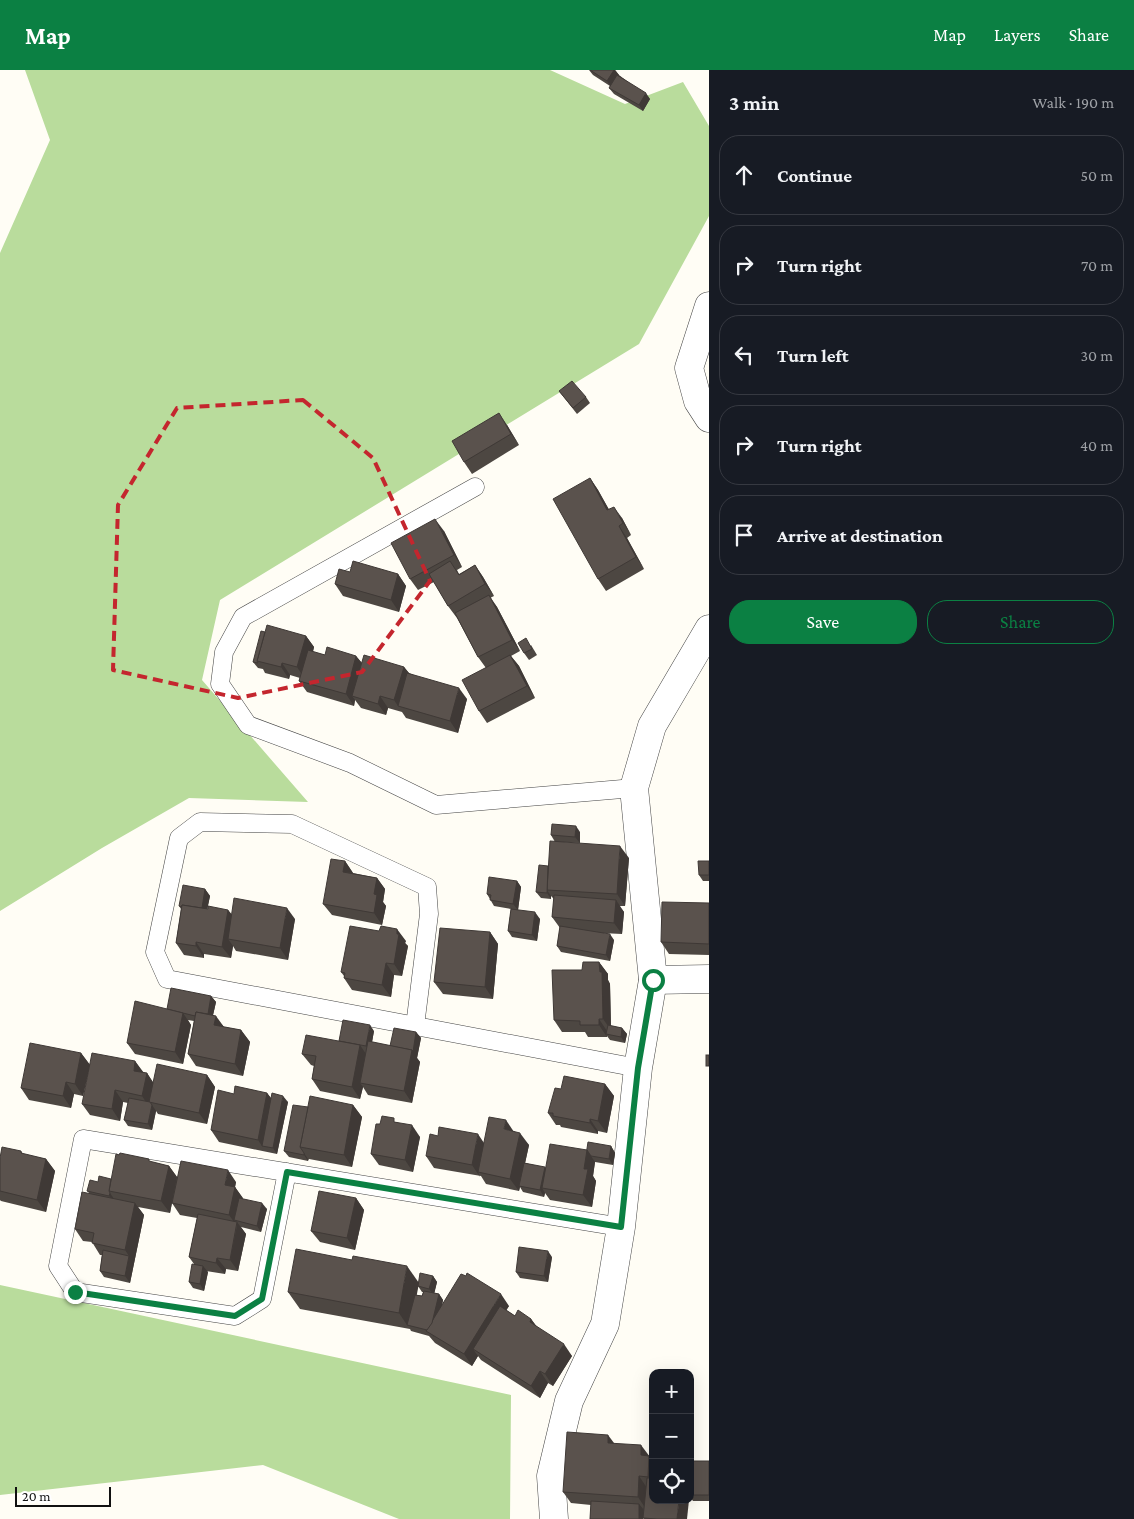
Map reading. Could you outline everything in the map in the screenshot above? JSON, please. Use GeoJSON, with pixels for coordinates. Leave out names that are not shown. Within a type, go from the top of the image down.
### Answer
{"type":"FeatureCollection","features":[{"type":"Feature","properties":{"kind":"street"},"geometry":{"type":"LineString","coordinates":[[709,306],[689,368],[698,401],[709,418]]}},
{"type":"Feature","properties":{"kind":"street"},"geometry":{"type":"LineString","coordinates":[[554,1519],[551,1476],[569,1401],[605,1324],[621,1227],[638,1068],[653,980],[634,788],[652,726],[709,630]]}},
{"type":"Feature","properties":{"kind":"street"},"geometry":{"type":"LineString","coordinates":[[653,980],[709,979]]}},
{"type":"Feature","properties":{"kind":"lane"},"geometry":{"type":"LineString","coordinates":[[475,487],[243,617],[224,652],[220,684],[248,725],[350,763],[436,806],[634,788]]}},
{"type":"Feature","properties":{"kind":"lane"},"geometry":{"type":"LineString","coordinates":[[415,1026],[429,914],[427,887],[292,824],[200,822],[179,838],[156,952],[167,979],[415,1026],[638,1068]]}},
{"type":"Feature","properties":{"kind":"lane"},"geometry":{"type":"LineString","coordinates":[[287,1172],[262,1299],[235,1316],[75,1292],[58,1266],[83,1139],[287,1172],[621,1227]]}},
{"type":"Feature","properties":{"kind":"highlighted area"},"geometry":{"type":"Polygon","coordinates":[[[303,400],[373,458],[430,581],[362,672],[238,698],[113,670],[118,505],[177,408],[303,400]]]}},
{"type":"Feature","properties":{"kind":"green space"},"geometry":{"type":"Polygon","coordinates":[[[25,70],[550,70],[625,104],[683,82],[709,126],[709,216],[639,344],[220,600],[202,680],[308,802],[189,798],[102,848],[0,911],[0,253],[50,140],[25,70]]]}},
{"type":"Feature","properties":{"kind":"green space"},"geometry":{"type":"Polygon","coordinates":[[[0,1285],[511,1395],[510,1519],[399,1519],[263,1465],[0,1495],[0,1285]]]}},
{"type":"Feature","properties":{"kind":"building"},"geometry":{"type":"Polygon","coordinates":[[[590,70],[614,70],[607,81],[590,70]]]}},
{"type":"Feature","properties":{"kind":"building"},"geometry":{"type":"Polygon","coordinates":[[[617,75],[646,93],[639,105],[609,88],[617,75]]]}},
{"type":"Feature","properties":{"kind":"building"},"geometry":{"type":"Polygon","coordinates":[[[572,381],[586,397],[573,408],[559,391],[572,381]]]}},
{"type":"Feature","properties":{"kind":"building"},"geometry":{"type":"Polygon","coordinates":[[[499,413],[511,434],[464,462],[452,441],[499,413]]]}},
{"type":"Feature","properties":{"kind":"building"},"geometry":{"type":"Polygon","coordinates":[[[590,478],[607,510],[614,507],[623,523],[619,526],[636,557],[598,579],[553,499],[590,478]]]}},
{"type":"Feature","properties":{"kind":"building"},"geometry":{"type":"Polygon","coordinates":[[[435,519],[454,555],[410,579],[391,543],[435,519]]]}},
{"type":"Feature","properties":{"kind":"building"},"geometry":{"type":"Polygon","coordinates":[[[353,561],[398,574],[391,600],[335,584],[339,569],[350,572],[353,561]]]}},
{"type":"Feature","properties":{"kind":"building"},"geometry":{"type":"Polygon","coordinates":[[[450,561],[459,575],[475,565],[485,584],[448,606],[429,574],[450,561]]]}},
{"type":"Feature","properties":{"kind":"building"},"geometry":{"type":"Polygon","coordinates":[[[489,595],[512,640],[478,657],[455,613],[489,595]]]}},
{"type":"Feature","properties":{"kind":"building"},"geometry":{"type":"Polygon","coordinates":[[[267,625],[306,636],[297,667],[282,663],[281,667],[257,661],[267,625]]]}},
{"type":"Feature","properties":{"kind":"building"},"geometry":{"type":"Polygon","coordinates":[[[261,631],[265,632],[258,663],[253,662],[261,631]]]}},
{"type":"Feature","properties":{"kind":"building"},"geometry":{"type":"Polygon","coordinates":[[[526,638],[532,649],[524,653],[518,643],[526,638]]]}},
{"type":"Feature","properties":{"kind":"building"},"geometry":{"type":"Polygon","coordinates":[[[327,647],[356,656],[346,694],[299,681],[308,650],[325,655],[327,647]]]}},
{"type":"Feature","properties":{"kind":"building"},"geometry":{"type":"Polygon","coordinates":[[[364,655],[404,667],[394,700],[380,696],[378,704],[352,696],[364,655]]]}},
{"type":"Feature","properties":{"kind":"building"},"geometry":{"type":"Polygon","coordinates":[[[510,655],[527,686],[479,711],[462,680],[510,655]]]}},
{"type":"Feature","properties":{"kind":"building"},"geometry":{"type":"Polygon","coordinates":[[[407,673],[459,688],[450,721],[398,706],[407,673]]]}},
{"type":"Feature","properties":{"kind":"building"},"geometry":{"type":"Polygon","coordinates":[[[552,824],[576,826],[575,837],[551,835],[552,824]]]}},
{"type":"Feature","properties":{"kind":"building"},"geometry":{"type":"Polygon","coordinates":[[[550,841],[620,846],[617,894],[547,890],[550,841]]]}},
{"type":"Feature","properties":{"kind":"building"},"geometry":{"type":"Polygon","coordinates":[[[331,859],[345,861],[343,872],[377,878],[374,894],[377,895],[374,913],[323,904],[331,859]]]}},
{"type":"Feature","properties":{"kind":"building"},"geometry":{"type":"Polygon","coordinates":[[[698,861],[709,861],[709,875],[699,875],[698,861]]]}},
{"type":"Feature","properties":{"kind":"building"},"geometry":{"type":"Polygon","coordinates":[[[539,865],[548,866],[547,893],[536,892],[539,865]]]}},
{"type":"Feature","properties":{"kind":"building"},"geometry":{"type":"Polygon","coordinates":[[[489,877],[517,881],[513,904],[490,900],[491,895],[487,894],[489,877]]]}},
{"type":"Feature","properties":{"kind":"building"},"geometry":{"type":"Polygon","coordinates":[[[183,885],[205,889],[202,908],[179,906],[183,885]]]}},
{"type":"Feature","properties":{"kind":"building"},"geometry":{"type":"Polygon","coordinates":[[[554,895],[616,900],[614,923],[552,917],[554,895]]]}},
{"type":"Feature","properties":{"kind":"building"},"geometry":{"type":"Polygon","coordinates":[[[234,898],[287,908],[280,948],[228,939],[234,898]]]}},
{"type":"Feature","properties":{"kind":"building"},"geometry":{"type":"Polygon","coordinates":[[[662,902],[709,903],[709,944],[661,942],[662,902]]]}},
{"type":"Feature","properties":{"kind":"building"},"geometry":{"type":"Polygon","coordinates":[[[182,905],[208,909],[208,906],[228,910],[222,947],[196,942],[196,946],[176,943],[182,905]]]}},
{"type":"Feature","properties":{"kind":"building"},"geometry":{"type":"Polygon","coordinates":[[[511,909],[535,912],[532,935],[508,931],[511,909]]]}},
{"type":"Feature","properties":{"kind":"building"},"geometry":{"type":"Polygon","coordinates":[[[350,926],[379,931],[381,926],[397,929],[397,934],[399,934],[394,964],[386,963],[382,985],[344,978],[345,973],[341,972],[350,926]]]}},
{"type":"Feature","properties":{"kind":"building"},"geometry":{"type":"Polygon","coordinates":[[[560,926],[610,934],[606,955],[557,946],[560,926]]]}},
{"type":"Feature","properties":{"kind":"building"},"geometry":{"type":"Polygon","coordinates":[[[440,928],[490,932],[485,987],[434,982],[440,928]]]}},
{"type":"Feature","properties":{"kind":"building"},"geometry":{"type":"Polygon","coordinates":[[[583,962],[599,962],[600,972],[602,972],[603,1019],[599,1019],[599,1025],[580,1025],[580,1021],[554,1020],[552,970],[582,970],[583,962]]]}},
{"type":"Feature","properties":{"kind":"building"},"geometry":{"type":"Polygon","coordinates":[[[171,988],[211,996],[208,1014],[196,1012],[195,1016],[167,1009],[171,988]]]}},
{"type":"Feature","properties":{"kind":"building"},"geometry":{"type":"Polygon","coordinates":[[[135,1001],[183,1013],[175,1052],[127,1043],[135,1001]]]}},
{"type":"Feature","properties":{"kind":"building"},"geometry":{"type":"Polygon","coordinates":[[[196,1012],[216,1016],[214,1025],[241,1030],[235,1064],[188,1054],[196,1012]]]}},
{"type":"Feature","properties":{"kind":"building"},"geometry":{"type":"Polygon","coordinates":[[[343,1020],[370,1025],[366,1046],[339,1041],[343,1020]]]}},
{"type":"Feature","properties":{"kind":"building"},"geometry":{"type":"Polygon","coordinates":[[[608,1025],[622,1028],[621,1037],[606,1034],[608,1025]]]}},
{"type":"Feature","properties":{"kind":"building"},"geometry":{"type":"Polygon","coordinates":[[[394,1028],[416,1032],[413,1052],[412,1050],[390,1046],[394,1028]]]}},
{"type":"Feature","properties":{"kind":"building"},"geometry":{"type":"Polygon","coordinates":[[[306,1035],[360,1045],[352,1087],[312,1079],[316,1056],[302,1054],[306,1035]]]}},
{"type":"Feature","properties":{"kind":"building"},"geometry":{"type":"Polygon","coordinates":[[[368,1041],[412,1050],[404,1091],[360,1083],[368,1041]]]}},
{"type":"Feature","properties":{"kind":"building"},"geometry":{"type":"Polygon","coordinates":[[[30,1043],[81,1053],[75,1084],[66,1082],[63,1096],[21,1088],[30,1043]]]}},
{"type":"Feature","properties":{"kind":"building"},"geometry":{"type":"Polygon","coordinates":[[[92,1053],[135,1061],[134,1071],[147,1073],[142,1096],[115,1090],[112,1109],[82,1104],[92,1053]]]}},
{"type":"Feature","properties":{"kind":"building"},"geometry":{"type":"Polygon","coordinates":[[[706,1055],[709,1055],[709,1066],[706,1066],[706,1055]]]}},
{"type":"Feature","properties":{"kind":"building"},"geometry":{"type":"Polygon","coordinates":[[[157,1064],[207,1075],[199,1113],[149,1102],[157,1064]]]}},
{"type":"Feature","properties":{"kind":"building"},"geometry":{"type":"Polygon","coordinates":[[[564,1076],[605,1084],[598,1121],[590,1119],[590,1123],[553,1116],[553,1113],[548,1113],[555,1088],[561,1089],[564,1076]]]}},
{"type":"Feature","properties":{"kind":"building"},"geometry":{"type":"Polygon","coordinates":[[[235,1086],[267,1093],[258,1140],[211,1130],[218,1090],[234,1094],[235,1086]]]}},
{"type":"Feature","properties":{"kind":"building"},"geometry":{"type":"Polygon","coordinates":[[[272,1093],[283,1096],[273,1148],[262,1146],[272,1093]]]}},
{"type":"Feature","properties":{"kind":"building"},"geometry":{"type":"Polygon","coordinates":[[[310,1096],[353,1105],[344,1155],[300,1147],[310,1096]]]}},
{"type":"Feature","properties":{"kind":"building"},"geometry":{"type":"Polygon","coordinates":[[[129,1098],[150,1102],[152,1105],[148,1124],[124,1120],[129,1098]]]}},
{"type":"Feature","properties":{"kind":"building"},"geometry":{"type":"Polygon","coordinates":[[[293,1105],[308,1107],[300,1147],[304,1155],[284,1151],[293,1105]]]}},
{"type":"Feature","properties":{"kind":"building"},"geometry":{"type":"Polygon","coordinates":[[[382,1116],[394,1118],[394,1122],[412,1125],[405,1160],[371,1154],[376,1124],[380,1124],[382,1116]]]}},
{"type":"Feature","properties":{"kind":"building"},"geometry":{"type":"Polygon","coordinates":[[[489,1117],[506,1120],[504,1129],[520,1133],[510,1179],[478,1172],[489,1117]]]}},
{"type":"Feature","properties":{"kind":"building"},"geometry":{"type":"Polygon","coordinates":[[[439,1127],[478,1134],[472,1165],[426,1156],[430,1134],[438,1136],[439,1127]]]}},
{"type":"Feature","properties":{"kind":"building"},"geometry":{"type":"Polygon","coordinates":[[[588,1142],[611,1146],[609,1159],[591,1156],[587,1150],[586,1155],[588,1142]]]}},
{"type":"Feature","properties":{"kind":"building"},"geometry":{"type":"Polygon","coordinates":[[[550,1144],[587,1150],[584,1169],[588,1169],[583,1195],[542,1188],[550,1144]]]}},
{"type":"Feature","properties":{"kind":"building"},"geometry":{"type":"Polygon","coordinates":[[[2,1147],[46,1159],[37,1200],[0,1191],[2,1147]]]}},
{"type":"Feature","properties":{"kind":"building"},"geometry":{"type":"Polygon","coordinates":[[[120,1153],[149,1159],[149,1161],[169,1166],[161,1201],[109,1191],[116,1154],[119,1155],[120,1153]]]}},
{"type":"Feature","properties":{"kind":"building"},"geometry":{"type":"Polygon","coordinates":[[[181,1161],[228,1170],[225,1185],[235,1187],[229,1215],[172,1203],[181,1161]]]}},
{"type":"Feature","properties":{"kind":"building"},"geometry":{"type":"Polygon","coordinates":[[[524,1163],[545,1167],[540,1190],[519,1186],[524,1163]]]}},
{"type":"Feature","properties":{"kind":"building"},"geometry":{"type":"Polygon","coordinates":[[[99,1176],[111,1179],[109,1196],[87,1191],[90,1180],[98,1182],[99,1176]]]}},
{"type":"Feature","properties":{"kind":"building"},"geometry":{"type":"Polygon","coordinates":[[[319,1191],[356,1198],[347,1238],[311,1231],[319,1191]]]}},
{"type":"Feature","properties":{"kind":"building"},"geometry":{"type":"Polygon","coordinates":[[[82,1192],[135,1203],[125,1250],[92,1243],[94,1233],[75,1229],[82,1192]]]}},
{"type":"Feature","properties":{"kind":"building"},"geometry":{"type":"Polygon","coordinates":[[[239,1198],[262,1203],[257,1226],[234,1220],[239,1198]]]}},
{"type":"Feature","properties":{"kind":"building"},"geometry":{"type":"Polygon","coordinates":[[[198,1214],[237,1222],[230,1260],[217,1258],[216,1263],[189,1257],[198,1214]]]}},
{"type":"Feature","properties":{"kind":"building"},"geometry":{"type":"Polygon","coordinates":[[[519,1247],[548,1251],[544,1276],[516,1272],[519,1247]]]}},
{"type":"Feature","properties":{"kind":"building"},"geometry":{"type":"Polygon","coordinates":[[[296,1249],[352,1260],[353,1256],[407,1266],[399,1313],[288,1292],[296,1249]]]}},
{"type":"Feature","properties":{"kind":"building"},"geometry":{"type":"Polygon","coordinates":[[[103,1250],[129,1256],[125,1276],[100,1271],[103,1250]]]}},
{"type":"Feature","properties":{"kind":"building"},"geometry":{"type":"Polygon","coordinates":[[[192,1264],[203,1266],[200,1284],[189,1282],[192,1264]]]}},
{"type":"Feature","properties":{"kind":"building"},"geometry":{"type":"Polygon","coordinates":[[[420,1273],[433,1276],[429,1289],[418,1286],[420,1273]]]}},
{"type":"Feature","properties":{"kind":"building"},"geometry":{"type":"Polygon","coordinates":[[[467,1273],[501,1294],[464,1354],[426,1331],[461,1274],[466,1276],[467,1273]]]}},
{"type":"Feature","properties":{"kind":"building"},"geometry":{"type":"Polygon","coordinates":[[[424,1291],[439,1294],[432,1323],[427,1330],[407,1325],[415,1295],[422,1296],[424,1291]]]}},
{"type":"Feature","properties":{"kind":"building"},"geometry":{"type":"Polygon","coordinates":[[[500,1306],[515,1316],[518,1310],[531,1319],[530,1322],[564,1344],[545,1374],[540,1371],[531,1386],[473,1349],[500,1306]]]}},
{"type":"Feature","properties":{"kind":"building"},"geometry":{"type":"Polygon","coordinates":[[[567,1432],[608,1435],[608,1443],[641,1445],[641,1455],[649,1456],[648,1477],[639,1476],[638,1497],[563,1492],[567,1432]]]}},
{"type":"Feature","properties":{"kind":"building"},"geometry":{"type":"Polygon","coordinates":[[[694,1461],[709,1461],[709,1495],[694,1495],[694,1461]]]}},
{"type":"Feature","properties":{"kind":"building"},"geometry":{"type":"Polygon","coordinates":[[[647,1478],[649,1478],[649,1504],[679,1504],[677,1519],[643,1518],[647,1478]]]}},
{"type":"Feature","properties":{"kind":"building"},"geometry":{"type":"Polygon","coordinates":[[[591,1501],[639,1504],[639,1519],[590,1519],[591,1501]]]}},
{"type":"Feature","properties":{"kind":"route"},"geometry":{"type":"LineString","coordinates":[[75,1292],[235,1316],[262,1299],[287,1172],[621,1227],[638,1068],[653,980]]}}]}
